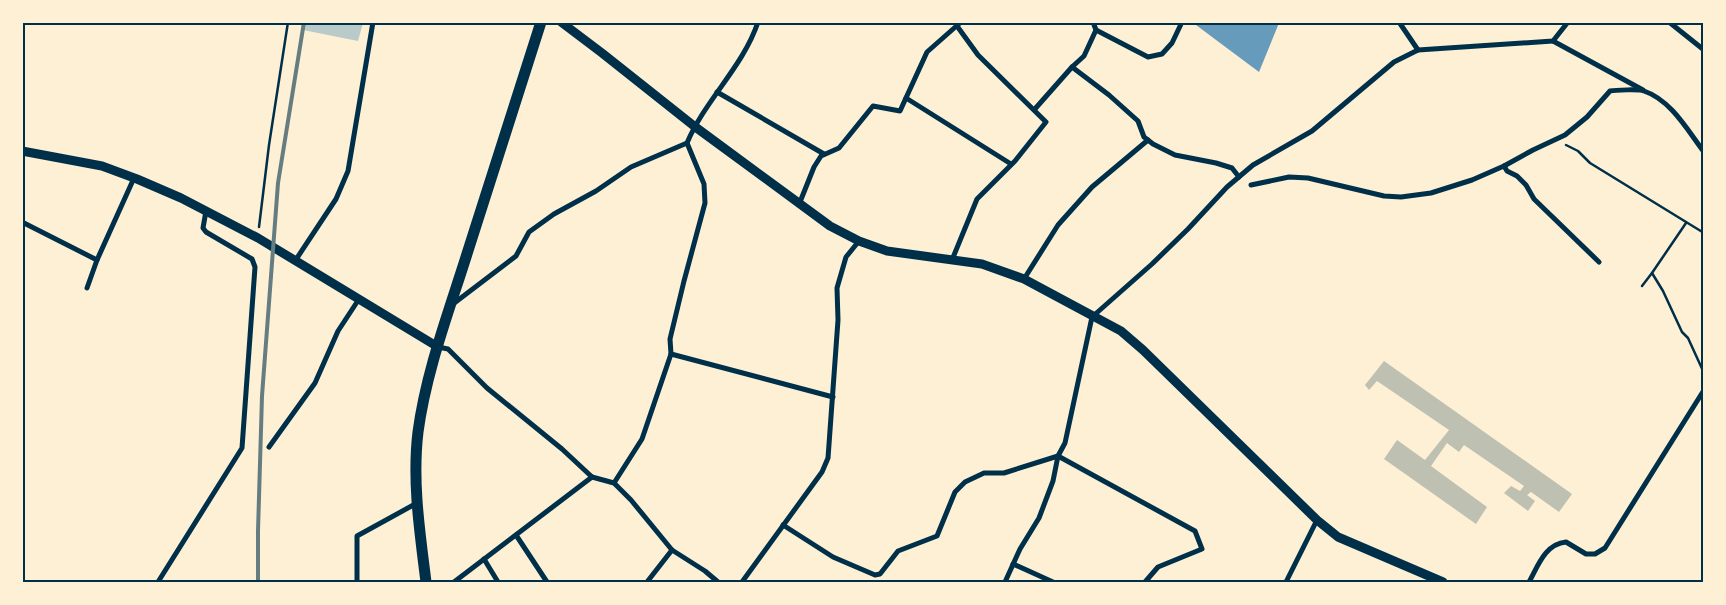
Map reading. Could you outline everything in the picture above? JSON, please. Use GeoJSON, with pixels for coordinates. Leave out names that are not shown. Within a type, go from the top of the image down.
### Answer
{"type":"FeatureCollection","features":[{"type":"Feature","properties":{"kind":"main road"},"geometry":{"type":"LineString","coordinates":[[426,582],[417,502],[416,475],[418,432],[428,379],[541,22]]}},
{"type":"Feature","properties":{"kind":"street"},"geometry":{"type":"LineString","coordinates":[[294,261],[336,199],[348,171],[373,22]]}},
{"type":"Feature","properties":{"kind":"street"},"geometry":{"type":"LineString","coordinates":[[561,22],[694,126],[800,202],[830,226],[858,241],[887,251],[982,264],[1024,279],[1120,332],[1143,350],[1317,520],[1338,537],[1443,582]]}},
{"type":"Feature","properties":{"kind":"street"},"geometry":{"type":"LineString","coordinates":[[450,306],[516,256],[530,232],[554,214],[596,191],[631,167],[687,143],[694,126],[746,50],[758,22]]}},
{"type":"Feature","properties":{"kind":"street"},"geometry":{"type":"LineString","coordinates":[[1093,22],[1096,30],[1148,57],[1162,54],[1172,44],[1182,22]]}},
{"type":"Feature","properties":{"kind":"street"},"geometry":{"type":"LineString","coordinates":[[1399,22],[1418,50]]}},
{"type":"Feature","properties":{"kind":"street"},"geometry":{"type":"LineString","coordinates":[[1553,41],[1568,22]]}},
{"type":"Feature","properties":{"kind":"street"},"geometry":{"type":"LineString","coordinates":[[1670,22],[1704,50]]}},
{"type":"Feature","properties":{"kind":"street"},"geometry":{"type":"LineString","coordinates":[[1675,27],[1680,22]]}},
{"type":"Feature","properties":{"kind":"street"},"geometry":{"type":"LineString","coordinates":[[800,202],[814,167],[821,156],[839,148],[873,106],[900,111],[927,52],[959,24],[978,55],[1046,122],[1012,164],[977,200],[952,260]]}},
{"type":"Feature","properties":{"kind":"street"},"geometry":{"type":"LineString","coordinates":[[1034,110],[1084,56],[1096,30]]}},
{"type":"Feature","properties":{"kind":"street"},"geometry":{"type":"LineString","coordinates":[[1005,582],[1020,549],[1039,518],[1053,481],[1058,456],[1064,443],[1092,317],[1152,264],[1253,165],[1312,131],[1394,62],[1418,50],[1553,41],[1659,99],[1671,110],[1704,152]]}},
{"type":"Feature","properties":{"kind":"street"},"geometry":{"type":"LineString","coordinates":[[1072,67],[1138,121],[1144,137],[1148,140],[1174,155],[1232,168],[1239,177]]}},
{"type":"Feature","properties":{"kind":"street"},"geometry":{"type":"LineString","coordinates":[[1251,185],[1289,177],[1308,178],[1384,196],[1401,197],[1431,193],[1504,166],[1532,150],[1565,135],[1578,125],[1610,91],[1643,90]]}},
{"type":"Feature","properties":{"kind":"street"},"geometry":{"type":"LineString","coordinates":[[717,92],[824,154]]}},
{"type":"Feature","properties":{"kind":"street"},"geometry":{"type":"LineString","coordinates":[[906,98],[1012,164]]}},
{"type":"Feature","properties":{"kind":"street"},"geometry":{"type":"LineString","coordinates":[[1024,279],[1058,225],[1092,187],[1148,140]]}},
{"type":"Feature","properties":{"kind":"street"},"geometry":{"type":"LineString","coordinates":[[614,483],[642,439],[672,354],[670,339],[705,203],[704,184],[687,143]]}},
{"type":"Feature","properties":{"kind":"street"},"geometry":{"type":"LineString","coordinates":[[22,151],[102,166],[134,177],[258,238],[438,347],[448,349],[487,388],[562,449],[592,477],[614,483],[631,500],[672,550],[706,571],[718,582]]}},
{"type":"Feature","properties":{"kind":"street"},"geometry":{"type":"LineString","coordinates":[[1504,166],[1507,171],[1517,176],[1534,199],[1599,262]]}},
{"type":"Feature","properties":{"kind":"street"},"geometry":{"type":"LineString","coordinates":[[87,288],[97,260],[134,177]]}},
{"type":"Feature","properties":{"kind":"street"},"geometry":{"type":"LineString","coordinates":[[158,582],[242,448],[255,266],[252,259],[206,232],[203,228],[206,211]]}},
{"type":"Feature","properties":{"kind":"street"},"geometry":{"type":"LineString","coordinates":[[22,222],[97,260]]}},
{"type":"Feature","properties":{"kind":"street"},"geometry":{"type":"LineString","coordinates":[[742,582],[822,472],[828,458],[838,320],[837,288],[846,257],[858,241]]}},
{"type":"Feature","properties":{"kind":"street"},"geometry":{"type":"LineString","coordinates":[[269,447],[315,383],[338,331],[359,299]]}},
{"type":"Feature","properties":{"kind":"street"},"geometry":{"type":"LineString","coordinates":[[672,354],[833,397]]}},
{"type":"Feature","properties":{"kind":"street"},"geometry":{"type":"LineString","coordinates":[[1529,582],[1545,553],[1552,546],[1566,542],[1586,554],[1596,554],[1604,548],[1704,390]]}},
{"type":"Feature","properties":{"kind":"street"},"geometry":{"type":"LineString","coordinates":[[783,525],[833,557],[875,574],[880,574],[898,551],[937,536],[955,492],[965,482],[984,473],[1004,473],[1058,456],[1195,531],[1202,549],[1158,567],[1145,582]]}},
{"type":"Feature","properties":{"kind":"street"},"geometry":{"type":"LineString","coordinates":[[454,582],[592,477]]}},
{"type":"Feature","properties":{"kind":"street"},"geometry":{"type":"LineString","coordinates":[[357,582],[357,536],[417,502]]}},
{"type":"Feature","properties":{"kind":"street"},"geometry":{"type":"LineString","coordinates":[[1286,582],[1317,520]]}},
{"type":"Feature","properties":{"kind":"street"},"geometry":{"type":"LineString","coordinates":[[516,535],[547,582]]}},
{"type":"Feature","properties":{"kind":"street"},"geometry":{"type":"LineString","coordinates":[[647,582],[672,550]]}},
{"type":"Feature","properties":{"kind":"street"},"geometry":{"type":"LineString","coordinates":[[484,559],[498,582]]}},
{"type":"Feature","properties":{"kind":"street"},"geometry":{"type":"LineString","coordinates":[[1013,564],[1053,582]]}},
{"type":"Feature","properties":{"kind":"path"},"geometry":{"type":"LineString","coordinates":[[258,238],[269,145],[288,22]]}},
{"type":"Feature","properties":{"kind":"path"},"geometry":{"type":"LineString","coordinates":[[1560,146],[1572,147],[1590,163],[1704,233]]}},
{"type":"Feature","properties":{"kind":"path"},"geometry":{"type":"LineString","coordinates":[[1642,286],[1686,223]]}},
{"type":"Feature","properties":{"kind":"path"},"geometry":{"type":"LineString","coordinates":[[1652,273],[1663,291],[1682,332],[1688,338],[1704,373]]}},
{"type":"Feature","properties":{"kind":"shaded area"},"geometry":{"type":"Polygon","coordinates":[[[305,22],[363,23],[358,41],[303,30],[305,22]]]}},
{"type":"Feature","properties":{"kind":"water"},"geometry":{"type":"Polygon","coordinates":[[[1192,22],[1279,22],[1279,23],[1259,72],[1192,22]]]}},
{"type":"Feature","properties":{"kind":"building"},"geometry":{"type":"Polygon","coordinates":[[[1384,361],[1572,494],[1559,512],[1531,492],[1527,495],[1535,501],[1528,511],[1504,493],[1511,486],[1520,491],[1524,486],[1464,445],[1459,452],[1447,443],[1431,466],[1487,507],[1476,524],[1384,459],[1397,440],[1425,460],[1449,430],[1377,381],[1369,390],[1365,385],[1384,361]]]}},
{"type":"Feature","properties":{"kind":"railway"},"geometry":{"type":"LineString","coordinates":[[258,582],[262,396],[278,183],[304,22]]}}]}
